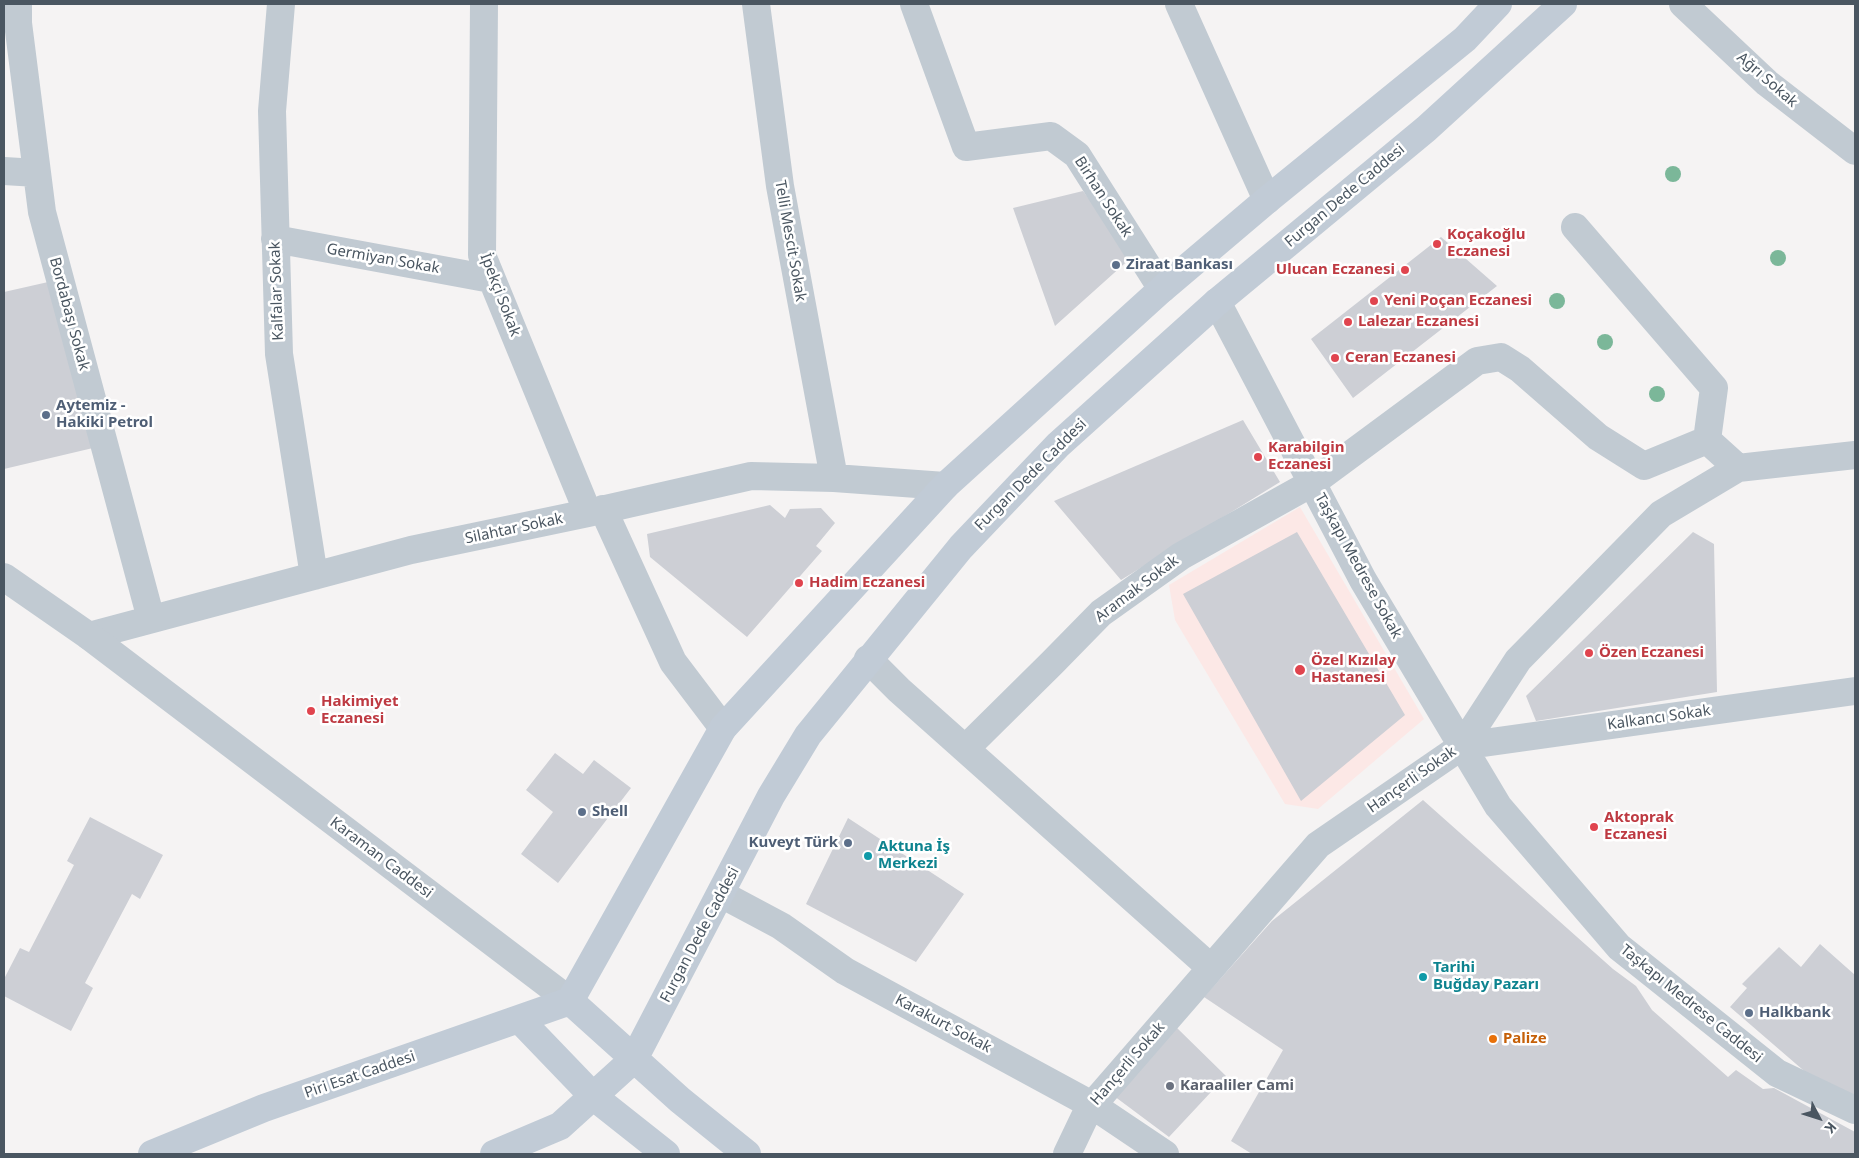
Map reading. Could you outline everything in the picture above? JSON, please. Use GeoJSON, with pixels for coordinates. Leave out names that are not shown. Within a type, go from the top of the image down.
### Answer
{"type":"FeatureCollection","features":[{"type":"Feature","properties":{"kind":"main road"},"geometry":{"type":"LineString","coordinates":[[570,1001],[722,728],[945,486],[1162,290],[1267,200],[1464,39],[1498,4]]}},
{"type":"Feature","properties":{"kind":"main road","name":"Furgan Dede Caddesi"},"geometry":{"type":"LineString","coordinates":[[634,1059],[771,796],[808,735],[961,547],[1058,444],[1217,302],[1426,129],[1563,4]]}},
{"type":"Feature","properties":{"kind":"main road","name":"Piri Esat Caddesi"},"geometry":{"type":"LineString","coordinates":[[152,1154],[264,1108],[570,1001]]}},
{"type":"Feature","properties":{"kind":"main road","name":"Karaman Caddesi"},"geometry":{"type":"LineString","coordinates":[[570,1001],[680,1100],[747,1154]]}},
{"type":"Feature","properties":{"kind":"main road"},"geometry":{"type":"LineString","coordinates":[[519,1019],[594,1097],[666,1154]]}},
{"type":"Feature","properties":{"kind":"main road"},"geometry":{"type":"LineString","coordinates":[[494,1154],[560,1126],[634,1059]]}},
{"type":"Feature","properties":{"kind":"street","name":"Bordabaşı Sokak"},"geometry":{"type":"LineString","coordinates":[[18,4],[42,212],[150,619]]}},
{"type":"Feature","properties":{"kind":"street","name":"Kalfalar Sokak"},"geometry":{"type":"LineString","coordinates":[[281,4],[272,111],[278,354],[314,576]]}},
{"type":"Feature","properties":{"kind":"street","name":"İpekçi Sokak"},"geometry":{"type":"LineString","coordinates":[[484,4],[482,255],[491,279],[596,511],[673,662],[722,728]]}},
{"type":"Feature","properties":{"kind":"street","name":"Telli Mescit Sokak"},"geometry":{"type":"LineString","coordinates":[[756,4],[780,186],[834,478]]}},
{"type":"Feature","properties":{"kind":"street","name":"Birhan Sokak"},"geometry":{"type":"LineString","coordinates":[[914,4],[966,147],[1051,136],[1077,156],[1162,290]]}},
{"type":"Feature","properties":{"kind":"street"},"geometry":{"type":"LineString","coordinates":[[1179,4],[1267,200]]}},
{"type":"Feature","properties":{"kind":"street","name":"Ağrı Sokak"},"geometry":{"type":"LineString","coordinates":[[1683,4],[1768,83],[1855,151]]}},
{"type":"Feature","properties":{"kind":"street"},"geometry":{"type":"LineString","coordinates":[[4,171],[37,173]]}},
{"type":"Feature","properties":{"kind":"street"},"geometry":{"type":"LineString","coordinates":[[1575,228],[1714,388],[1707,440],[1738,468]]}},
{"type":"Feature","properties":{"kind":"street","name":"Germiyan Sokak"},"geometry":{"type":"LineString","coordinates":[[276,240],[491,279]]}},
{"type":"Feature","properties":{"kind":"street","name":"Taşkapı Medrese Sokak"},"geometry":{"type":"LineString","coordinates":[[1217,302],[1363,580],[1462,746]]}},
{"type":"Feature","properties":{"kind":"street","name":"Aramak Sokak"},"geometry":{"type":"LineString","coordinates":[[965,749],[1101,613],[1181,556],[1312,483],[1478,361],[1501,357],[1520,369],[1598,438],[1644,466],[1707,440]]}},
{"type":"Feature","properties":{"kind":"street","name":"Hançerli Sokak"},"geometry":{"type":"LineString","coordinates":[[1066,1154],[1092,1105],[1318,845],[1462,746],[1518,660],[1661,514],[1738,468],[1855,455]]}},
{"type":"Feature","properties":{"kind":"street","name":"Silahtar Sokak"},"geometry":{"type":"LineString","coordinates":[[89,636],[411,550],[751,476],[834,478],[945,486]]}},
{"type":"Feature","properties":{"kind":"street","name":"Karaman Caddesi"},"geometry":{"type":"LineString","coordinates":[[4,577],[89,636],[570,1001]]}},
{"type":"Feature","properties":{"kind":"street"},"geometry":{"type":"LineString","coordinates":[[868,659],[899,690],[1211,968]]}},
{"type":"Feature","properties":{"kind":"street","name":"Kalkancı Sokak"},"geometry":{"type":"LineString","coordinates":[[1462,746],[1855,691]]}},
{"type":"Feature","properties":{"kind":"street","name":"Taşkapı Medrese Caddesi"},"geometry":{"type":"LineString","coordinates":[[1462,746],[1498,806],[1619,947],[1777,1073],[1855,1110]]}},
{"type":"Feature","properties":{"kind":"street","name":"Karakurt Sokak"},"geometry":{"type":"LineString","coordinates":[[721,894],[781,926],[845,971],[1092,1105],[1165,1154]]}},
{"type":"Feature","properties":{"kind":"shaded area","name":"Özel Kızılay Hastanesi"},"geometry":{"type":"Polygon","coordinates":[[[1300,507],[1424,719],[1318,809],[1285,804],[1175,620],[1169,585],[1300,507]]]}},
{"type":"Feature","properties":{"kind":"building"},"geometry":{"type":"Polygon","coordinates":[[[1083,191],[1133,256],[1055,326],[1013,208],[1083,191]]]}},
{"type":"Feature","properties":{"kind":"building"},"geometry":{"type":"Polygon","coordinates":[[[1441,237],[1497,286],[1353,398],[1311,339],[1441,237]]]}},
{"type":"Feature","properties":{"kind":"building"},"geometry":{"type":"Polygon","coordinates":[[[57,280],[93,448],[4,469],[4,292],[57,280]]]}},
{"type":"Feature","properties":{"kind":"building"},"geometry":{"type":"Polygon","coordinates":[[[1243,420],[1280,482],[1121,580],[1054,501],[1243,420]]]}},
{"type":"Feature","properties":{"kind":"building"},"geometry":{"type":"Polygon","coordinates":[[[770,505],[785,518],[790,509],[821,508],[835,523],[816,546],[822,551],[747,637],[650,557],[647,534],[770,505]]]}},
{"type":"Feature","properties":{"kind":"building","name":"Özel Kızılay Hastanesi"},"geometry":{"type":"Polygon","coordinates":[[[1297,532],[1405,715],[1301,801],[1183,594],[1297,532]]]}},
{"type":"Feature","properties":{"kind":"building"},"geometry":{"type":"Polygon","coordinates":[[[1693,532],[1714,544],[1717,692],[1536,721],[1526,696],[1693,532]]]}},
{"type":"Feature","properties":{"kind":"building"},"geometry":{"type":"Polygon","coordinates":[[[555,753],[583,774],[594,760],[631,788],[558,883],[521,854],[553,812],[526,790],[555,753]]]}},
{"type":"Feature","properties":{"kind":"building","name":"Tarihi Buğday Pazarı"},"geometry":{"type":"Polygon","coordinates":[[[1423,800],[1613,969],[1636,986],[1652,1010],[1728,1077],[1736,1070],[1763,1089],[1774,1088],[1855,1132],[1855,1154],[1252,1154],[1231,1141],[1283,1050],[1204,997],[1272,921],[1423,800]]]}},
{"type":"Feature","properties":{"kind":"building"},"geometry":{"type":"Polygon","coordinates":[[[90,817],[163,855],[140,899],[132,894],[85,983],[93,988],[71,1031],[4,996],[4,979],[20,948],[29,952],[74,865],[67,861],[90,817]]]}},
{"type":"Feature","properties":{"kind":"building","name":"Aktuna İş Merkezi"},"geometry":{"type":"Polygon","coordinates":[[[848,818],[964,894],[916,962],[806,904],[848,818]]]}},
{"type":"Feature","properties":{"kind":"building"},"geometry":{"type":"Polygon","coordinates":[[[1820,944],[1855,975],[1855,1097],[1810,1076],[1730,1007],[1747,988],[1742,984],[1779,947],[1801,967],[1820,944]]]}},
{"type":"Feature","properties":{"kind":"building","name":"Karaaliler Cami"},"geometry":{"type":"Polygon","coordinates":[[[1176,1027],[1226,1076],[1169,1137],[1114,1096],[1176,1027]]]}},
{"type":"Feature","properties":{"kind":"place","name":"Koçakoğlu Eczanesi"},"geometry":{"type":"Point","coordinates":[1437,244]}},
{"type":"Feature","properties":{"kind":"place","name":"Ziraat Bankası"},"geometry":{"type":"Point","coordinates":[1116,265]}},
{"type":"Feature","properties":{"kind":"place","name":"Ulucan Eczanesi"},"geometry":{"type":"Point","coordinates":[1405,270]}},
{"type":"Feature","properties":{"kind":"place","name":"Yeni Poçan Eczanesi"},"geometry":{"type":"Point","coordinates":[1374,301]}},
{"type":"Feature","properties":{"kind":"place","name":"Lalezar Eczanesi"},"geometry":{"type":"Point","coordinates":[1348,322]}},
{"type":"Feature","properties":{"kind":"place","name":"Ceran Eczanesi"},"geometry":{"type":"Point","coordinates":[1335,358]}},
{"type":"Feature","properties":{"kind":"place","name":"Aytemiz - Hakiki Petrol"},"geometry":{"type":"Point","coordinates":[46,415]}},
{"type":"Feature","properties":{"kind":"place","name":"Karabilgin Eczanesi"},"geometry":{"type":"Point","coordinates":[1258,457]}},
{"type":"Feature","properties":{"kind":"place","name":"Hadim Eczanesi"},"geometry":{"type":"Point","coordinates":[799,583]}},
{"type":"Feature","properties":{"kind":"place","name":"Özen Eczanesi"},"geometry":{"type":"Point","coordinates":[1589,653]}},
{"type":"Feature","properties":{"kind":"place","name":"Özel Kızılay Hastanesi"},"geometry":{"type":"Point","coordinates":[1300,670]}},
{"type":"Feature","properties":{"kind":"place","name":"Hakimiyet Eczanesi"},"geometry":{"type":"Point","coordinates":[311,711]}},
{"type":"Feature","properties":{"kind":"place","name":"Shell"},"geometry":{"type":"Point","coordinates":[582,812]}},
{"type":"Feature","properties":{"kind":"place","name":"Aktoprak Eczanesi"},"geometry":{"type":"Point","coordinates":[1594,827]}},
{"type":"Feature","properties":{"kind":"place","name":"Kuveyt Türk"},"geometry":{"type":"Point","coordinates":[848,843]}},
{"type":"Feature","properties":{"kind":"place","name":"Aktuna İş Merkezi"},"geometry":{"type":"Point","coordinates":[868,856]}},
{"type":"Feature","properties":{"kind":"place","name":"Tarihi Buğday Pazarı"},"geometry":{"type":"Point","coordinates":[1423,977]}},
{"type":"Feature","properties":{"kind":"place","name":"Halkbank"},"geometry":{"type":"Point","coordinates":[1749,1013]}},
{"type":"Feature","properties":{"kind":"place","name":"Palize"},"geometry":{"type":"Point","coordinates":[1493,1039]}},
{"type":"Feature","properties":{"kind":"place","name":"Karaaliler Cami"},"geometry":{"type":"Point","coordinates":[1170,1086]}}]}
